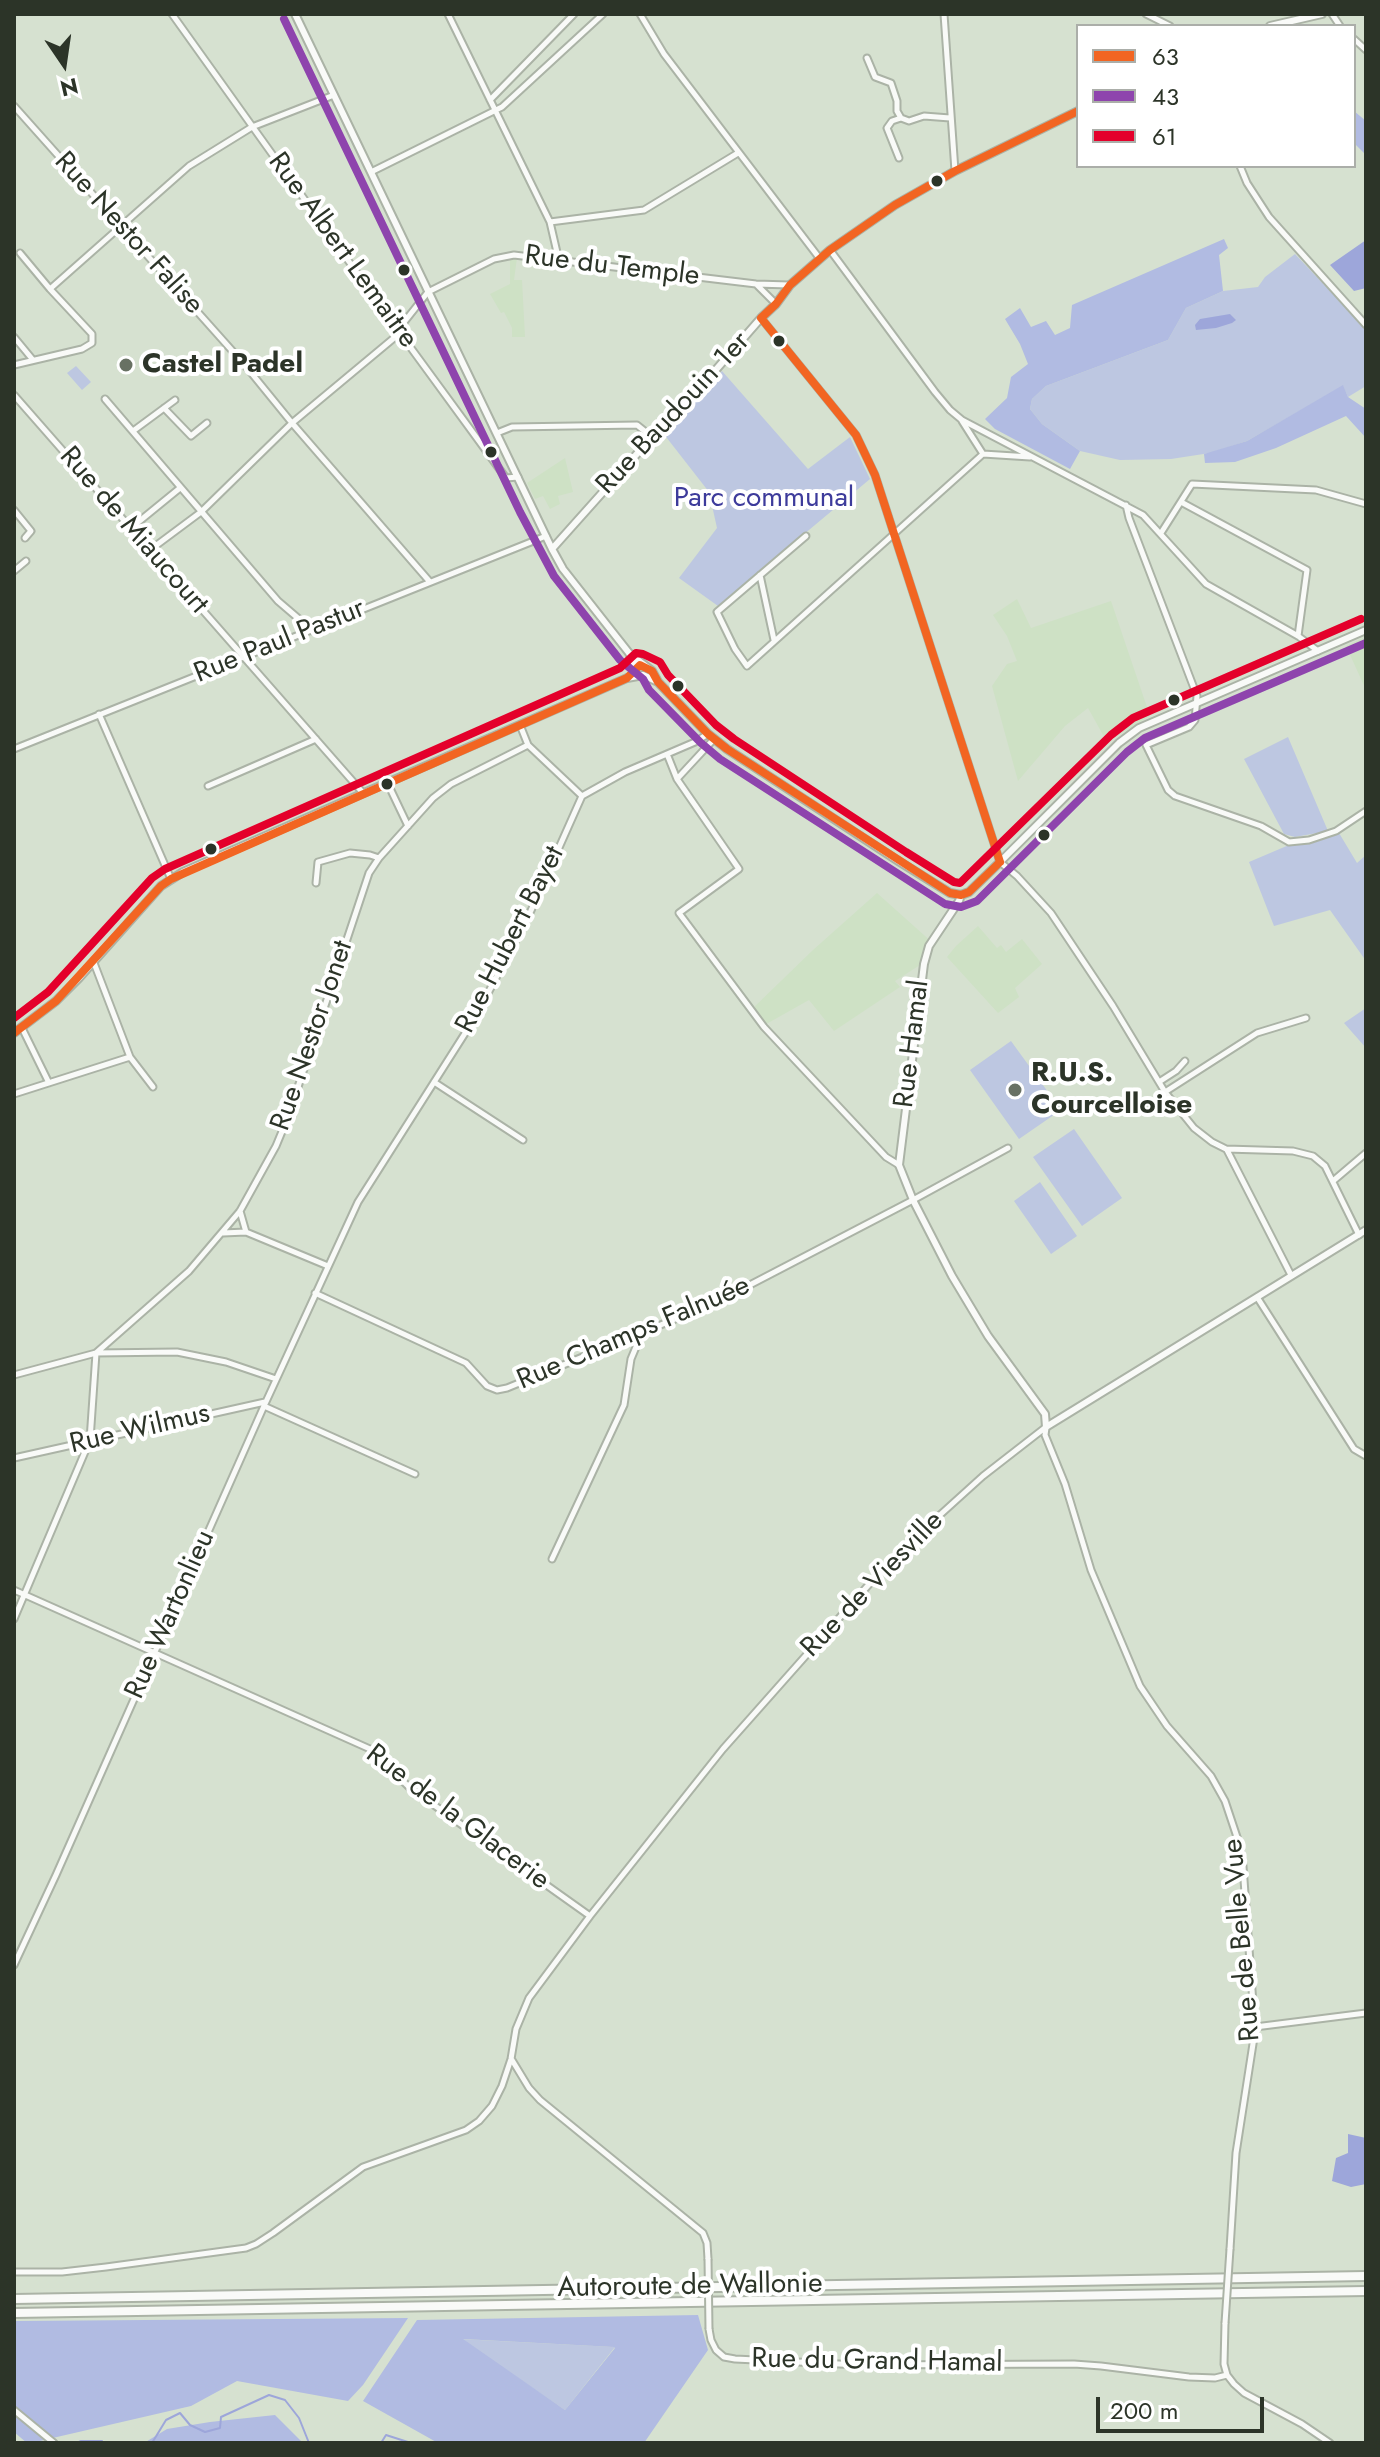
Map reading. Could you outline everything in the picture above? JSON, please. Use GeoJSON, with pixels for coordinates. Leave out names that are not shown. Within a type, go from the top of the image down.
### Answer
{"type":"FeatureCollection","features":[{"type":"Feature","properties":{"kind":"highway","name":"Autoroute de Wallonie"},"geometry":{"type":"LineString","coordinates":[[14,2299],[1366,2276]]}},
{"type":"Feature","properties":{"kind":"highway","name":"Autoroute de Wallonie"},"geometry":{"type":"LineString","coordinates":[[14,2313],[1366,2291]]}},
{"type":"Feature","properties":{"kind":"main road"},"geometry":{"type":"LineString","coordinates":[[295,14],[552,549],[563,569],[629,653],[636,657],[640,670]]}},
{"type":"Feature","properties":{"kind":"main road"},"geometry":{"type":"LineString","coordinates":[[1277,24],[1322,14]]}},
{"type":"Feature","properties":{"kind":"main road","name":"Rue Baudouin 1er"},"geometry":{"type":"LineString","coordinates":[[552,549],[790,285],[830,250],[895,205],[955,171],[1076,112]]}},
{"type":"Feature","properties":{"kind":"main road","name":"Rue Hamal"},"geometry":{"type":"LineString","coordinates":[[1046,1427],[1045,1414],[988,1336],[952,1276],[913,1200],[899,1165],[924,964],[929,946],[961,895],[969,892],[1119,743],[1151,721],[1366,630]]}},
{"type":"Feature","properties":{"kind":"main road"},"geometry":{"type":"LineString","coordinates":[[14,1033],[56,1001],[94,963],[161,886],[171,879],[519,724],[635,677],[640,670]]}},
{"type":"Feature","properties":{"kind":"main road"},"geometry":{"type":"LineString","coordinates":[[640,670],[652,671],[658,682],[711,736],[911,869],[950,893],[961,895]]}},
{"type":"Feature","properties":{"kind":"main road","name":"Rue de Viesville"},"geometry":{"type":"LineString","coordinates":[[1046,1427],[1366,1230]]}},
{"type":"Feature","properties":{"kind":"street","name":"Rue Albert Lemaitre"},"geometry":{"type":"LineString","coordinates":[[172,14],[506,478],[518,477]]}},
{"type":"Feature","properties":{"kind":"street"},"geometry":{"type":"LineString","coordinates":[[448,14],[550,222],[559,261]]}},
{"type":"Feature","properties":{"kind":"street"},"geometry":{"type":"LineString","coordinates":[[490,100],[574,14]]}},
{"type":"Feature","properties":{"kind":"street"},"geometry":{"type":"LineString","coordinates":[[371,172],[502,107],[603,14]]}},
{"type":"Feature","properties":{"kind":"street"},"geometry":{"type":"LineString","coordinates":[[640,14],[664,54],[820,259]]}},
{"type":"Feature","properties":{"kind":"street"},"geometry":{"type":"LineString","coordinates":[[944,14],[955,171]]}},
{"type":"Feature","properties":{"kind":"street"},"geometry":{"type":"LineString","coordinates":[[1146,14],[1166,24]]}},
{"type":"Feature","properties":{"kind":"street"},"geometry":{"type":"LineString","coordinates":[[867,58],[875,77],[891,83],[901,118]]}},
{"type":"Feature","properties":{"kind":"street"},"geometry":{"type":"LineString","coordinates":[[50,289],[189,166],[252,127],[334,95]]}},
{"type":"Feature","properties":{"kind":"street","name":"Rue Nestor Falise"},"geometry":{"type":"LineString","coordinates":[[14,106],[244,364],[430,582]]}},
{"type":"Feature","properties":{"kind":"street"},"geometry":{"type":"LineString","coordinates":[[899,158],[887,128],[892,121],[901,118],[909,121],[924,116],[950,118]]}},
{"type":"Feature","properties":{"kind":"street"},"geometry":{"type":"LineString","coordinates":[[550,222],[644,210],[738,153]]}},
{"type":"Feature","properties":{"kind":"street"},"geometry":{"type":"LineString","coordinates":[[1241,168],[1269,217],[1366,325]]}},
{"type":"Feature","properties":{"kind":"street"},"geometry":{"type":"LineString","coordinates":[[830,250],[942,401],[962,420],[983,454]]}},
{"type":"Feature","properties":{"kind":"street"},"geometry":{"type":"LineString","coordinates":[[14,365],[82,349],[92,343],[92,334],[20,253]]}},
{"type":"Feature","properties":{"kind":"street","name":"Rue du Temple"},"geometry":{"type":"LineString","coordinates":[[428,292],[494,259],[514,255],[756,284],[790,285]]}},
{"type":"Feature","properties":{"kind":"street"},"geometry":{"type":"LineString","coordinates":[[756,284],[776,304]]}},
{"type":"Feature","properties":{"kind":"street"},"geometry":{"type":"LineString","coordinates":[[150,550],[201,512],[292,423],[400,333],[401,326],[428,292]]}},
{"type":"Feature","properties":{"kind":"street"},"geometry":{"type":"LineString","coordinates":[[761,318],[856,435],[875,475],[1000,862],[1051,913],[1165,1092],[1194,1128],[1226,1149],[1293,1151],[1313,1156],[1325,1166],[1359,1235]]}},
{"type":"Feature","properties":{"kind":"street"},"geometry":{"type":"LineString","coordinates":[[14,337],[33,360]]}},
{"type":"Feature","properties":{"kind":"street","name":"Rue de Miaucourt"},"geometry":{"type":"LineString","coordinates":[[14,395],[363,793]]}},
{"type":"Feature","properties":{"kind":"street"},"geometry":{"type":"LineString","coordinates":[[105,399],[278,601],[313,631]]}},
{"type":"Feature","properties":{"kind":"street"},"geometry":{"type":"LineString","coordinates":[[133,431],[175,400]]}},
{"type":"Feature","properties":{"kind":"street"},"geometry":{"type":"LineString","coordinates":[[164,408],[191,436],[207,423]]}},
{"type":"Feature","properties":{"kind":"street"},"geometry":{"type":"LineString","coordinates":[[962,420],[1143,515],[1206,584],[1298,636],[1318,651]]}},
{"type":"Feature","properties":{"kind":"street"},"geometry":{"type":"LineString","coordinates":[[497,433],[512,427],[637,425],[652,437]]}},
{"type":"Feature","properties":{"kind":"street"},"geometry":{"type":"LineString","coordinates":[[806,536],[717,612],[747,666],[983,454],[1034,457]]}},
{"type":"Feature","properties":{"kind":"street"},"geometry":{"type":"LineString","coordinates":[[1161,533],[1192,484],[1316,490],[1366,504]]}},
{"type":"Feature","properties":{"kind":"street"},"geometry":{"type":"LineString","coordinates":[[131,528],[180,488]]}},
{"type":"Feature","properties":{"kind":"street"},"geometry":{"type":"LineString","coordinates":[[1181,502],[1307,570],[1298,636]]}},
{"type":"Feature","properties":{"kind":"street"},"geometry":{"type":"LineString","coordinates":[[1126,505],[1197,696],[1195,720],[1189,727],[1146,745],[1168,790],[1175,796],[1261,826],[1289,842],[1309,840],[1336,831],[1366,811]]}},
{"type":"Feature","properties":{"kind":"street"},"geometry":{"type":"LineString","coordinates":[[14,510],[31,531],[25,538]]}},
{"type":"Feature","properties":{"kind":"street","name":"Rue Paul Pastur"},"geometry":{"type":"LineString","coordinates":[[14,749],[546,536]]}},
{"type":"Feature","properties":{"kind":"street"},"geometry":{"type":"LineString","coordinates":[[14,571],[26,561]]}},
{"type":"Feature","properties":{"kind":"street"},"geometry":{"type":"LineString","coordinates":[[760,574],[774,641]]}},
{"type":"Feature","properties":{"kind":"street"},"geometry":{"type":"LineString","coordinates":[[99,714],[171,879]]}},
{"type":"Feature","properties":{"kind":"street"},"geometry":{"type":"LineString","coordinates":[[519,724],[528,745],[582,796],[625,772],[711,736]]}},
{"type":"Feature","properties":{"kind":"street"},"geometry":{"type":"LineString","coordinates":[[677,779],[711,736]]}},
{"type":"Feature","properties":{"kind":"street"},"geometry":{"type":"LineString","coordinates":[[208,786],[316,739]]}},
{"type":"Feature","properties":{"kind":"street","name":"Rue Nestor Jonet"},"geometry":{"type":"LineString","coordinates":[[96,1353],[189,1271],[240,1211],[276,1146],[288,1117],[359,898],[379,858],[433,798],[451,784],[528,745]]}},
{"type":"Feature","properties":{"kind":"street"},"geometry":{"type":"LineString","coordinates":[[667,754],[677,779],[739,869],[679,913],[764,1027],[886,1157],[899,1165]]}},
{"type":"Feature","properties":{"kind":"street"},"geometry":{"type":"LineString","coordinates":[[387,782],[408,826]]}},
{"type":"Feature","properties":{"kind":"street","name":"Rue Hubert Bayet"},"geometry":{"type":"LineString","coordinates":[[328,1266],[358,1202],[476,1016],[529,915],[582,796]]}},
{"type":"Feature","properties":{"kind":"street"},"geometry":{"type":"LineString","coordinates":[[316,883],[318,862],[350,853],[379,858]]}},
{"type":"Feature","properties":{"kind":"street"},"geometry":{"type":"LineString","coordinates":[[94,963],[130,1057],[153,1087]]}},
{"type":"Feature","properties":{"kind":"street"},"geometry":{"type":"LineString","coordinates":[[1165,1092],[1257,1033],[1306,1018]]}},
{"type":"Feature","properties":{"kind":"street"},"geometry":{"type":"LineString","coordinates":[[22,1028],[49,1083]]}},
{"type":"Feature","properties":{"kind":"street"},"geometry":{"type":"LineString","coordinates":[[14,1094],[130,1057]]}},
{"type":"Feature","properties":{"kind":"street"},"geometry":{"type":"LineString","coordinates":[[1159,1082],[1185,1061]]}},
{"type":"Feature","properties":{"kind":"street"},"geometry":{"type":"LineString","coordinates":[[434,1082],[523,1140]]}},
{"type":"Feature","properties":{"kind":"street"},"geometry":{"type":"LineString","coordinates":[[913,1200],[1008,1148]]}},
{"type":"Feature","properties":{"kind":"street"},"geometry":{"type":"LineString","coordinates":[[1226,1149],[1291,1275]]}},
{"type":"Feature","properties":{"kind":"street"},"geometry":{"type":"LineString","coordinates":[[1333,1181],[1366,1153]]}},
{"type":"Feature","properties":{"kind":"street","name":"Rue Champs Falnuée"},"geometry":{"type":"LineString","coordinates":[[315,1293],[466,1363],[478,1379],[497,1390],[719,1301],[913,1200]]}},
{"type":"Feature","properties":{"kind":"street"},"geometry":{"type":"LineString","coordinates":[[240,1211],[246,1232]]}},
{"type":"Feature","properties":{"kind":"street"},"geometry":{"type":"LineString","coordinates":[[222,1233],[246,1232],[328,1266]]}},
{"type":"Feature","properties":{"kind":"street","name":"Rue Wartonlieu"},"geometry":{"type":"LineString","coordinates":[[14,1965],[328,1266]]}},
{"type":"Feature","properties":{"kind":"street"},"geometry":{"type":"LineString","coordinates":[[1256,1296],[1354,1449],[1366,1456]]}},
{"type":"Feature","properties":{"kind":"street"},"geometry":{"type":"LineString","coordinates":[[552,1559],[626,1400],[631,1359],[641,1334]]}},
{"type":"Feature","properties":{"kind":"street"},"geometry":{"type":"LineString","coordinates":[[14,1375],[96,1353],[177,1352],[226,1362],[276,1379]]}},
{"type":"Feature","properties":{"kind":"street"},"geometry":{"type":"LineString","coordinates":[[14,1619],[90,1440],[96,1353]]}},
{"type":"Feature","properties":{"kind":"street"},"geometry":{"type":"LineString","coordinates":[[265,1404],[415,1474]]}},
{"type":"Feature","properties":{"kind":"street","name":"Rue Wilmus"},"geometry":{"type":"LineString","coordinates":[[14,1458],[265,1404]]}},
{"type":"Feature","properties":{"kind":"street","name":"Rue de Viesville"},"geometry":{"type":"LineString","coordinates":[[14,2272],[62,2272],[235,2251],[256,2244],[363,2167],[466,2130],[479,2121],[492,2106],[511,2059],[516,2029],[529,1998],[723,1749],[872,1581],[920,1533],[983,1476],[1046,1427]]}},
{"type":"Feature","properties":{"kind":"street","name":"Rue de Belle Vue"},"geometry":{"type":"LineString","coordinates":[[1046,1427],[1045,1435],[1065,1484],[1091,1570],[1140,1686],[1167,1726],[1211,1776],[1232,1817],[1243,1866],[1255,2027],[1236,2153],[1225,2323],[1224,2364],[1227,2375]]}},
{"type":"Feature","properties":{"kind":"street","name":"Rue de la Glacerie"},"geometry":{"type":"LineString","coordinates":[[14,1590],[370,1749],[410,1788],[590,1916]]}},
{"type":"Feature","properties":{"kind":"street"},"geometry":{"type":"LineString","coordinates":[[1255,2027],[1366,2013]]}},
{"type":"Feature","properties":{"kind":"street","name":"Rue du Grand Hamal"},"geometry":{"type":"LineString","coordinates":[[511,2059],[540,2100],[703,2233],[707,2243],[709,2329],[716,2350],[724,2357],[860,2365],[1074,2364],[1189,2377],[1227,2375]]}},
{"type":"Feature","properties":{"kind":"street"},"geometry":{"type":"LineString","coordinates":[[1227,2375],[1244,2393],[1330,2443]]}},
{"type":"Feature","properties":{"kind":"street"},"geometry":{"type":"LineString","coordinates":[[14,2410],[54,2443]]}},
{"type":"Feature","properties":{"kind":"shaded area"},"geometry":{"type":"Polygon","coordinates":[[[1356,113],[1366,121],[1366,155],[1356,145],[1356,113]]]}},
{"type":"Feature","properties":{"kind":"shaded area"},"geometry":{"type":"Polygon","coordinates":[[[1224,239],[1228,248],[1219,255],[1223,291],[1186,308],[1168,340],[1046,386],[1032,399],[1030,409],[1042,424],[1080,451],[1070,469],[995,429],[985,419],[1007,398],[1011,377],[1028,364],[1005,319],[1020,308],[1031,327],[1046,321],[1055,335],[1070,328],[1072,305],[1224,239]]]}},
{"type":"Feature","properties":{"kind":"shaded area"},"geometry":{"type":"Polygon","coordinates":[[[1366,240],[1366,288],[1354,291],[1330,265],[1366,240]]]}},
{"type":"Feature","properties":{"kind":"shaded area"},"geometry":{"type":"Polygon","coordinates":[[[510,258],[517,258],[514,280],[522,280],[525,337],[512,337],[512,328],[504,312],[501,313],[490,294],[510,284],[510,258]]]}},
{"type":"Feature","properties":{"kind":"shaded area"},"geometry":{"type":"Polygon","coordinates":[[[1230,314],[1236,320],[1232,323],[1196,330],[1195,325],[1200,319],[1230,314]]]}},
{"type":"Feature","properties":{"kind":"shaded area"},"geometry":{"type":"Polygon","coordinates":[[[1343,385],[1348,397],[1366,409],[1366,438],[1346,416],[1276,448],[1235,462],[1205,463],[1204,454],[1247,441],[1343,385]]]}},
{"type":"Feature","properties":{"kind":"shaded area"},"geometry":{"type":"Polygon","coordinates":[[[565,458],[573,492],[558,496],[560,504],[550,509],[543,496],[535,499],[527,483],[565,458]]]}},
{"type":"Feature","properties":{"kind":"shaded area"},"geometry":{"type":"Polygon","coordinates":[[[1017,599],[1031,628],[1111,601],[1150,716],[1107,742],[1088,708],[1065,726],[1018,781],[992,686],[1007,664],[1017,661],[1007,636],[993,615],[1017,599]]]}},
{"type":"Feature","properties":{"kind":"shaded area"},"geometry":{"type":"Polygon","coordinates":[[[1363,638],[1366,645],[1366,690],[1346,646],[1363,638]]]}},
{"type":"Feature","properties":{"kind":"shaded area"},"geometry":{"type":"Polygon","coordinates":[[[877,893],[934,944],[920,965],[895,981],[900,987],[834,1031],[809,1000],[761,1027],[750,1011],[877,893]]]}},
{"type":"Feature","properties":{"kind":"shaded area"},"geometry":{"type":"Polygon","coordinates":[[[978,926],[997,948],[1001,945],[1006,952],[1022,939],[1042,964],[1015,988],[1019,997],[998,1013],[947,957],[978,926]]]}},
{"type":"Feature","properties":{"kind":"shaded area"},"geometry":{"type":"Polygon","coordinates":[[[1348,2134],[1366,2138],[1366,2184],[1351,2187],[1332,2181],[1336,2158],[1348,2153],[1348,2134]]]}},
{"type":"Feature","properties":{"kind":"shaded area"},"geometry":{"type":"Polygon","coordinates":[[[698,2315],[708,2350],[644,2443],[438,2443],[363,2401],[417,2320],[698,2315]],[[463,2339],[565,2410],[614,2347],[463,2339]]]}},
{"type":"Feature","properties":{"kind":"shaded area"},"geometry":{"type":"Polygon","coordinates":[[[408,2318],[363,2385],[348,2401],[237,2381],[191,2406],[31,2443],[14,2432],[14,2321],[408,2318]]]}},
{"type":"Feature","properties":{"kind":"shaded area"},"geometry":{"type":"Polygon","coordinates":[[[275,2415],[303,2443],[144,2443],[167,2429],[275,2415]]]}},
{"type":"Feature","properties":{"kind":"green space"},"geometry":{"type":"Polygon","coordinates":[[[1295,254],[1366,329],[1366,386],[1348,397],[1343,386],[1247,441],[1210,453],[1171,459],[1120,460],[1080,451],[1042,424],[1030,409],[1032,399],[1046,386],[1168,340],[1186,308],[1223,291],[1258,287],[1265,277],[1295,254]]]}},
{"type":"Feature","properties":{"kind":"green space"},"geometry":{"type":"Polygon","coordinates":[[[76,366],[91,382],[82,390],[67,373],[76,366]]]}},
{"type":"Feature","properties":{"kind":"green space","name":"Parc communal"},"geometry":{"type":"Polygon","coordinates":[[[722,371],[808,469],[850,437],[870,479],[718,606],[679,578],[717,528],[709,492],[663,433],[722,371]]]}},
{"type":"Feature","properties":{"kind":"green space"},"geometry":{"type":"Polygon","coordinates":[[[1288,737],[1328,831],[1295,837],[1284,834],[1244,759],[1288,737]]]}},
{"type":"Feature","properties":{"kind":"green space"},"geometry":{"type":"Polygon","coordinates":[[[1339,833],[1357,863],[1366,855],[1366,961],[1330,910],[1274,926],[1249,862],[1289,845],[1339,833]]]}},
{"type":"Feature","properties":{"kind":"green space"},"geometry":{"type":"Polygon","coordinates":[[[1366,1008],[1366,1048],[1344,1023],[1366,1008]]]}},
{"type":"Feature","properties":{"kind":"green space","name":"R.U.S. Courcelloise"},"geometry":{"type":"Polygon","coordinates":[[[1011,1041],[1061,1110],[1019,1139],[970,1070],[1011,1041]]]}},
{"type":"Feature","properties":{"kind":"green space","name":"R.U.S. Courcelloise"},"geometry":{"type":"Polygon","coordinates":[[[1074,1129],[1122,1198],[1082,1226],[1033,1157],[1074,1129]]]}},
{"type":"Feature","properties":{"kind":"green space"},"geometry":{"type":"Polygon","coordinates":[[[1040,1182],[1077,1236],[1051,1254],[1014,1201],[1040,1182]]]}},
{"type":"Feature","properties":{"kind":"green space"},"geometry":{"type":"Polygon","coordinates":[[[460,2339],[615,2347],[565,2410],[460,2339]]]}},
{"type":"Feature","properties":{"kind":"waterway"},"geometry":{"type":"LineString","coordinates":[[152,2443],[166,2420],[180,2413],[190,2425],[205,2432],[220,2428],[221,2417],[269,2395],[285,2400],[299,2418],[309,2443]]}},
{"type":"Feature","properties":{"kind":"waterway"},"geometry":{"type":"LineString","coordinates":[[381,2443],[386,2435],[411,2443]]}},
{"type":"Feature","properties":{"kind":"waterway"},"geometry":{"type":"LineString","coordinates":[[77,2443],[103,2443]]}},
{"type":"Feature","properties":{"kind":"transit line","name":"43"},"geometry":{"type":"LineString","coordinates":[[284,19],[520,512],[554,576],[620,660],[643,679],[649,690],[720,759],[945,904],[961,907],[977,901],[1127,752],[1145,738],[1366,643]]}},
{"type":"Feature","properties":{"kind":"transit line","name":"63"},"geometry":{"type":"LineString","coordinates":[[761,318],[790,285],[830,250],[895,205],[955,171],[1076,112]]}},
{"type":"Feature","properties":{"kind":"transit line","name":"63"},"geometry":{"type":"LineString","coordinates":[[761,318],[856,435],[875,475],[1000,862]]}},
{"type":"Feature","properties":{"kind":"transit line","name":"61"},"geometry":{"type":"LineString","coordinates":[[14,1018],[48,992],[152,878],[165,869],[620,668],[636,653],[660,662],[668,675],[716,725],[734,739],[906,852],[960,883],[1111,735],[1133,718],[1361,619]]}},
{"type":"Feature","properties":{"kind":"transit line","name":"63"},"geometry":{"type":"LineString","coordinates":[[14,1033],[56,1001],[161,886],[171,879],[627,678],[640,665],[652,671],[658,682],[708,734],[727,749],[950,893],[961,895],[969,892],[1000,862]]}},
{"type":"Feature","properties":{"kind":"place","name":"Castel Padel"},"geometry":{"type":"Point","coordinates":[126,365]}},
{"type":"Feature","properties":{"kind":"place","name":"R.U.S. Courcelloise"},"geometry":{"type":"Point","coordinates":[1015,1090]}}]}
